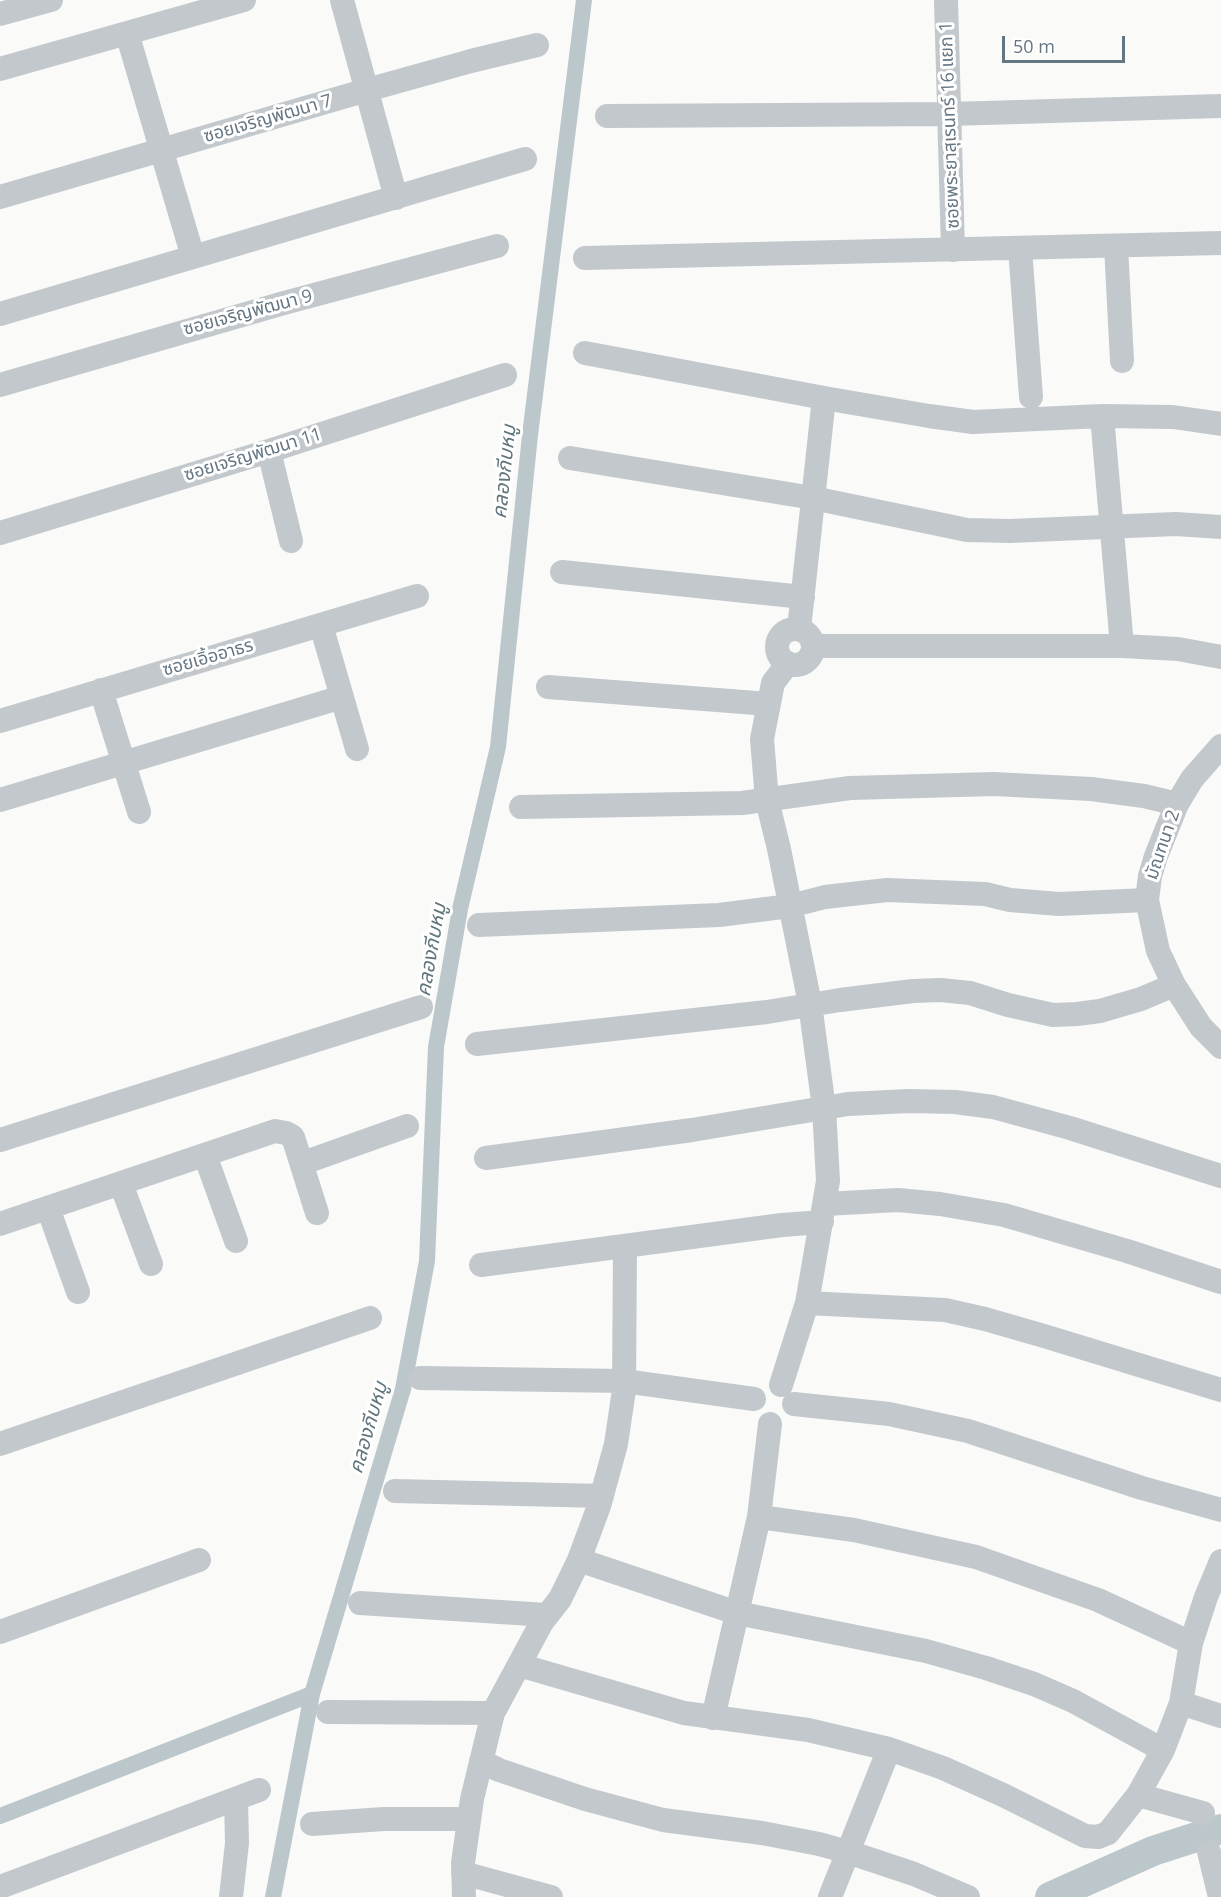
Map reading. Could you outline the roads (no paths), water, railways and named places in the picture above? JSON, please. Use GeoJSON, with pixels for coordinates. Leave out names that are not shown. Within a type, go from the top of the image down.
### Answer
{"type":"FeatureCollection","features":[{"type":"Feature","properties":{"kind":"street"},"geometry":{"type":"LineString","coordinates":[[0,14],[51,0]]}},
{"type":"Feature","properties":{"kind":"street"},"geometry":{"type":"LineString","coordinates":[[0,69],[244,0]]}},
{"type":"Feature","properties":{"kind":"street"},"geometry":{"type":"LineString","coordinates":[[342,0],[396,198]]}},
{"type":"Feature","properties":{"kind":"street","name":"ซอยพระยาสุเรนทร์ 16 แยก 1"},"geometry":{"type":"LineString","coordinates":[[946,0],[953,250]]}},
{"type":"Feature","properties":{"kind":"street"},"geometry":{"type":"LineString","coordinates":[[127,33],[193,257]]}},
{"type":"Feature","properties":{"kind":"street","name":"ซอยเจริญพัฒนา 7"},"geometry":{"type":"LineString","coordinates":[[0,197],[367,90],[537,45]]}},
{"type":"Feature","properties":{"kind":"street"},"geometry":{"type":"LineString","coordinates":[[607,116],[950,114],[1221,106]]}},
{"type":"Feature","properties":{"kind":"street"},"geometry":{"type":"LineString","coordinates":[[0,314],[525,159]]}},
{"type":"Feature","properties":{"kind":"street"},"geometry":{"type":"LineString","coordinates":[[585,258],[1221,243]]}},
{"type":"Feature","properties":{"kind":"street","name":"ซอยเจริญพัฒนา 9"},"geometry":{"type":"LineString","coordinates":[[0,385],[284,303],[497,246]]}},
{"type":"Feature","properties":{"kind":"street"},"geometry":{"type":"LineString","coordinates":[[1116,246],[1122,361]]}},
{"type":"Feature","properties":{"kind":"street"},"geometry":{"type":"LineString","coordinates":[[1020,248],[1031,397]]}},
{"type":"Feature","properties":{"kind":"street"},"geometry":{"type":"LineString","coordinates":[[585,353],[824,398],[974,422],[1173,417],[1221,424]]}},
{"type":"Feature","properties":{"kind":"street","name":"ซอยเจริญพัฒนา 11"},"geometry":{"type":"LineString","coordinates":[[0,533],[269,451],[504,375]]}},
{"type":"Feature","properties":{"kind":"street"},"geometry":{"type":"LineString","coordinates":[[824,398],[803,597],[808,660],[802,664],[788,663],[773,683],[762,739],[767,800],[810,1004],[824,1108],[828,1181],[824,1213],[788,1395],[792,1413],[786,1420],[770,1424],[757,1415],[754,1407],[754,1399],[758,1391],[773,1384],[788,1395],[968,1431],[1132,1485],[1221,1510]]}},
{"type":"Feature","properties":{"kind":"street"},"geometry":{"type":"LineString","coordinates":[[1102,417],[1122,646]]}},
{"type":"Feature","properties":{"kind":"street"},"geometry":{"type":"LineString","coordinates":[[269,451],[291,541]]}},
{"type":"Feature","properties":{"kind":"street"},"geometry":{"type":"LineString","coordinates":[[570,458],[813,498],[967,530],[1010,531],[1176,524],[1221,527]]}},
{"type":"Feature","properties":{"kind":"street"},"geometry":{"type":"LineString","coordinates":[[562,572],[803,597]]}},
{"type":"Feature","properties":{"kind":"street","name":"ซอยเอิ้ออาธร"},"geometry":{"type":"LineString","coordinates":[[0,721],[417,596]]}},
{"type":"Feature","properties":{"kind":"street"},"geometry":{"type":"LineString","coordinates":[[321,625],[357,749]]}},
{"type":"Feature","properties":{"kind":"street"},"geometry":{"type":"LineString","coordinates":[[806,637],[1122,646],[1178,649],[1221,657]]}},
{"type":"Feature","properties":{"kind":"street"},"geometry":{"type":"LineString","coordinates":[[548,687],[769,704]]}},
{"type":"Feature","properties":{"kind":"street"},"geometry":{"type":"LineString","coordinates":[[101,690],[139,812]]}},
{"type":"Feature","properties":{"kind":"street"},"geometry":{"type":"LineString","coordinates":[[0,800],[342,697]]}},
{"type":"Feature","properties":{"kind":"street","name":"มัณฑนา 2"},"geometry":{"type":"LineString","coordinates":[[1221,746],[1192,779],[1177,804],[1156,856],[1150,876],[1147,900],[1158,951],[1174,985],[1201,1028],[1221,1047]]}},
{"type":"Feature","properties":{"kind":"street"},"geometry":{"type":"LineString","coordinates":[[521,807],[767,800],[850,788],[994,784],[1091,789],[1144,796],[1177,804]]}},
{"type":"Feature","properties":{"kind":"street"},"geometry":{"type":"LineString","coordinates":[[480,925],[719,915],[790,906],[825,897],[887,890],[974,893],[1010,900],[1059,904],[1147,900]]}},
{"type":"Feature","properties":{"kind":"street"},"geometry":{"type":"LineString","coordinates":[[477,1044],[767,1012],[903,992],[940,990],[970,993],[1008,1005],[1053,1015],[1077,1014],[1100,1011],[1174,985]]}},
{"type":"Feature","properties":{"kind":"street"},"geometry":{"type":"LineString","coordinates":[[0,1140],[421,1007]]}},
{"type":"Feature","properties":{"kind":"street"},"geometry":{"type":"LineString","coordinates":[[486,1158],[692,1130],[848,1104],[909,1101],[955,1102],[993,1107],[1070,1128],[1221,1176]]}},
{"type":"Feature","properties":{"kind":"street"},"geometry":{"type":"LineString","coordinates":[[303,1163],[407,1126]]}},
{"type":"Feature","properties":{"kind":"street"},"geometry":{"type":"LineString","coordinates":[[0,1224],[275,1131],[293,1137],[317,1213]]}},
{"type":"Feature","properties":{"kind":"street"},"geometry":{"type":"LineString","coordinates":[[205,1155],[236,1241]]}},
{"type":"Feature","properties":{"kind":"street"},"geometry":{"type":"LineString","coordinates":[[121,1184],[151,1264]]}},
{"type":"Feature","properties":{"kind":"street"},"geometry":{"type":"LineString","coordinates":[[482,1265],[625,1246],[824,1213],[863,1200],[898,1200],[940,1204],[1004,1215],[1127,1251],[1221,1282]]}},
{"type":"Feature","properties":{"kind":"street"},"geometry":{"type":"LineString","coordinates":[[48,1208],[78,1292]]}},
{"type":"Feature","properties":{"kind":"street"},"geometry":{"type":"LineString","coordinates":[[464,1897],[463,1873],[469,1819],[493,1713],[547,1615],[560,1599],[579,1560],[602,1496],[616,1444],[624,1382],[625,1246]]}},
{"type":"Feature","properties":{"kind":"street"},"geometry":{"type":"LineString","coordinates":[[807,1303],[945,1310],[986,1319],[1221,1390]]}},
{"type":"Feature","properties":{"kind":"street"},"geometry":{"type":"LineString","coordinates":[[0,1444],[370,1318]]}},
{"type":"Feature","properties":{"kind":"street"},"geometry":{"type":"LineString","coordinates":[[420,1378],[624,1382],[754,1399]]}},
{"type":"Feature","properties":{"kind":"street"},"geometry":{"type":"LineString","coordinates":[[713,1718],[759,1517],[770,1424]]}},
{"type":"Feature","properties":{"kind":"street"},"geometry":{"type":"LineString","coordinates":[[395,1491],[602,1496]]}},
{"type":"Feature","properties":{"kind":"street"},"geometry":{"type":"LineString","coordinates":[[759,1517],[854,1530],[976,1557],[1098,1600],[1191,1643]]}},
{"type":"Feature","properties":{"kind":"street"},"geometry":{"type":"LineString","coordinates":[[0,1632],[199,1560]]}},
{"type":"Feature","properties":{"kind":"street"},"geometry":{"type":"LineString","coordinates":[[579,1560],[737,1613],[926,1651],[986,1668],[1034,1684],[1073,1701],[1163,1750]]}},
{"type":"Feature","properties":{"kind":"street"},"geometry":{"type":"LineString","coordinates":[[519,1665],[684,1713],[808,1731],[889,1749],[963,1777],[1085,1836],[1098,1837],[1108,1833],[1138,1794],[1163,1750],[1181,1703],[1191,1643],[1213,1600],[1221,1561]]}},
{"type":"Feature","properties":{"kind":"street"},"geometry":{"type":"LineString","coordinates":[[360,1603],[547,1615]]}},
{"type":"Feature","properties":{"kind":"street"},"geometry":{"type":"LineString","coordinates":[[1181,1703],[1221,1716]]}},
{"type":"Feature","properties":{"kind":"street"},"geometry":{"type":"LineString","coordinates":[[328,1712],[493,1713]]}},
{"type":"Feature","properties":{"kind":"street"},"geometry":{"type":"LineString","coordinates":[[830,1897],[889,1749]]}},
{"type":"Feature","properties":{"kind":"street"},"geometry":{"type":"LineString","coordinates":[[481,1761],[499,1770],[585,1799],[663,1820],[762,1833],[848,1852],[914,1874],[968,1897]]}},
{"type":"Feature","properties":{"kind":"street"},"geometry":{"type":"LineString","coordinates":[[0,1887],[259,1790]]}},
{"type":"Feature","properties":{"kind":"street"},"geometry":{"type":"LineString","coordinates":[[1138,1794],[1203,1813]]}},
{"type":"Feature","properties":{"kind":"street"},"geometry":{"type":"LineString","coordinates":[[231,1897],[237,1843],[236,1799]]}},
{"type":"Feature","properties":{"kind":"street"},"geometry":{"type":"LineString","coordinates":[[312,1824],[384,1819],[469,1819]]}},
{"type":"Feature","properties":{"kind":"street"},"geometry":{"type":"LineString","coordinates":[[1209,1852],[1220,1897]]}},
{"type":"Feature","properties":{"kind":"street"},"geometry":{"type":"LineString","coordinates":[[463,1873],[551,1897]]}},
{"type":"Feature","properties":{"kind":"waterway","name":"คลองกีบหมู"},"geometry":{"type":"LineString","coordinates":[[273,1897],[312,1694],[403,1389],[427,1261],[436,1047],[460,909],[498,747],[530,435],[584,0]]}},
{"type":"Feature","properties":{"kind":"waterway"},"geometry":{"type":"LineString","coordinates":[[0,1816],[312,1694]]}},
{"type":"Feature","properties":{"kind":"waterway"},"geometry":{"type":"LineString","coordinates":[[1050,1897],[1153,1851],[1221,1829]]}}]}
